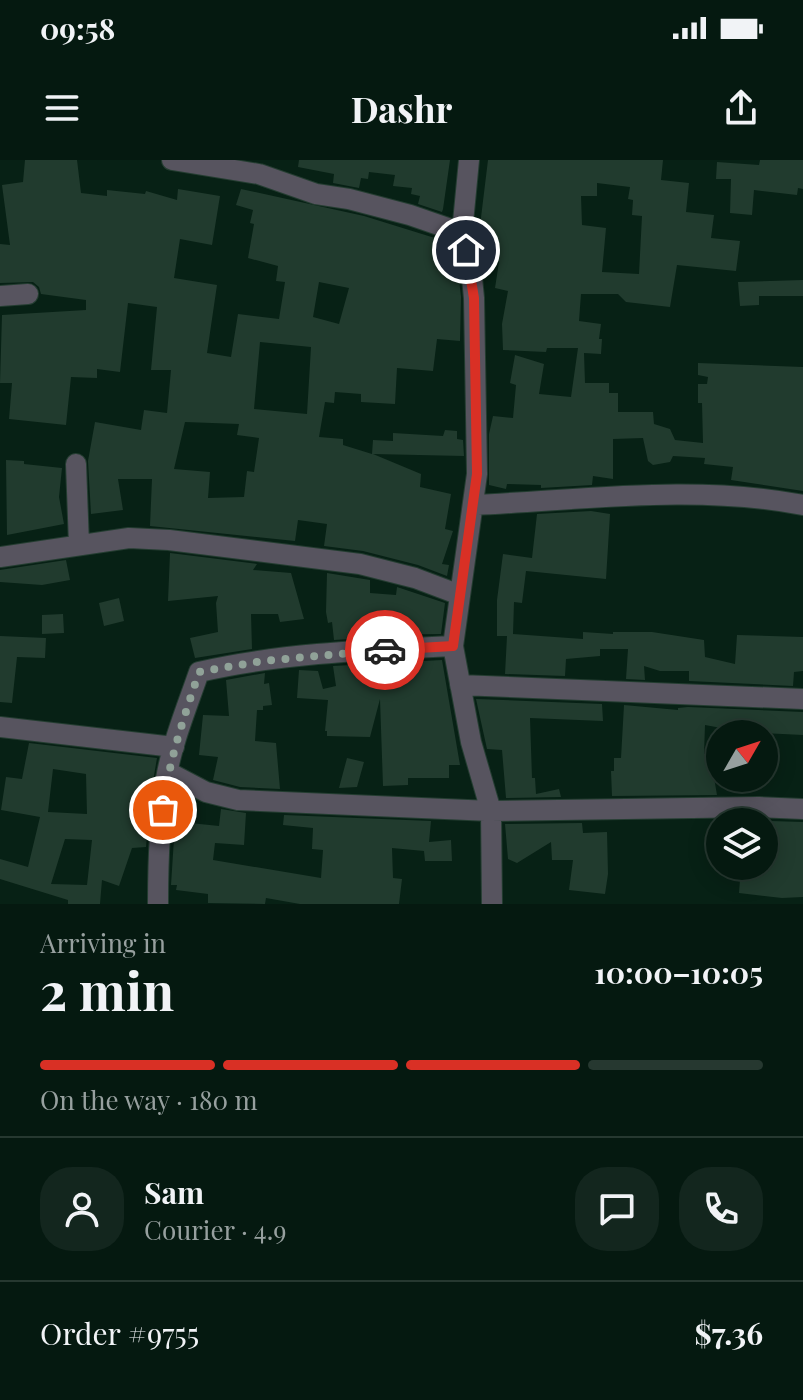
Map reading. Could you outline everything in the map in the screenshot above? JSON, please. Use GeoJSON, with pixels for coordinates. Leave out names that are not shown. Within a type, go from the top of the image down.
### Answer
{"type":"FeatureCollection","features":[{"type":"Feature","properties":{"kind":"street"},"geometry":{"type":"LineString","coordinates":[[172,160],[259,174],[316,194],[410,215],[462,233]]}},
{"type":"Feature","properties":{"kind":"street"},"geometry":{"type":"LineString","coordinates":[[469,160],[462,233],[471,268],[476,350],[477,474],[453,646],[471,742],[491,811],[492,904]]}},
{"type":"Feature","properties":{"kind":"street"},"geometry":{"type":"LineString","coordinates":[[0,296],[28,294]]}},
{"type":"Feature","properties":{"kind":"street"},"geometry":{"type":"LineString","coordinates":[[76,464],[79,545]]}},
{"type":"Feature","properties":{"kind":"street"},"geometry":{"type":"LineString","coordinates":[[474,505],[693,495],[761,497],[803,505]]}},
{"type":"Feature","properties":{"kind":"street"},"geometry":{"type":"LineString","coordinates":[[0,557],[129,538],[169,540],[345,562],[415,578],[460,595]]}},
{"type":"Feature","properties":{"kind":"street"},"geometry":{"type":"LineString","coordinates":[[158,904],[159,842],[168,772],[199,672],[227,665],[343,651],[453,646]]}},
{"type":"Feature","properties":{"kind":"street"},"geometry":{"type":"LineString","coordinates":[[460,685],[803,699]]}},
{"type":"Feature","properties":{"kind":"street"},"geometry":{"type":"LineString","coordinates":[[0,727],[174,747]]}},
{"type":"Feature","properties":{"kind":"street"},"geometry":{"type":"LineString","coordinates":[[168,772],[206,792],[238,800],[491,811],[803,809]]}},
{"type":"Feature","properties":{"kind":"building"},"geometry":{"type":"Polygon","coordinates":[[[25,160],[77,160],[81,193],[107,196],[107,190],[145,194],[146,191],[177,200],[178,189],[220,196],[212,245],[180,239],[174,278],[217,285],[207,353],[231,357],[238,314],[279,319],[285,282],[276,281],[278,266],[248,258],[254,224],[250,223],[253,210],[236,205],[241,189],[364,216],[451,243],[461,297],[460,341],[437,339],[433,371],[397,368],[395,404],[361,402],[361,394],[335,392],[334,403],[325,402],[319,437],[343,439],[343,445],[372,454],[373,440],[393,441],[393,433],[443,436],[445,430],[457,431],[457,439],[463,440],[464,456],[373,454],[421,474],[420,487],[451,494],[445,529],[453,531],[442,564],[449,565],[447,576],[363,551],[324,546],[327,524],[298,520],[295,541],[150,526],[152,479],[118,479],[123,510],[91,514],[88,461],[95,422],[141,430],[144,410],[167,413],[171,370],[151,370],[157,307],[128,303],[120,372],[97,369],[97,378],[71,377],[66,425],[9,419],[12,383],[0,383],[2,315],[86,310],[86,300],[41,294],[33,282],[0,283],[0,244],[10,245],[2,185],[23,182],[25,160]],[[319,282],[313,317],[339,324],[349,288],[319,282]],[[260,342],[254,409],[307,414],[311,347],[260,342]],[[185,422],[174,469],[210,472],[208,498],[244,497],[247,471],[254,472],[259,438],[237,435],[239,424],[185,422]]]}},
{"type":"Feature","properties":{"kind":"building"},"geometry":{"type":"Polygon","coordinates":[[[299,160],[450,160],[442,212],[418,204],[420,196],[411,194],[412,188],[393,186],[395,175],[369,172],[368,179],[361,178],[359,188],[333,183],[334,174],[298,167],[299,160]]]}},
{"type":"Feature","properties":{"kind":"building"},"geometry":{"type":"Polygon","coordinates":[[[488,160],[663,160],[661,180],[689,183],[686,212],[714,215],[711,238],[740,241],[736,271],[677,265],[670,307],[626,302],[618,294],[581,294],[579,321],[601,324],[599,339],[602,339],[601,354],[584,353],[585,383],[609,383],[609,393],[618,393],[618,412],[653,412],[654,424],[670,429],[675,440],[703,443],[698,384],[707,384],[708,377],[698,375],[698,363],[803,367],[803,491],[731,480],[733,467],[704,464],[705,458],[673,456],[670,462],[653,465],[648,461],[643,438],[613,439],[613,479],[593,476],[592,485],[541,488],[541,485],[507,484],[506,489],[489,485],[489,434],[493,416],[513,418],[516,385],[510,383],[515,355],[544,364],[539,394],[571,397],[578,348],[547,348],[546,352],[503,350],[502,324],[508,291],[495,288],[499,262],[483,261],[478,242],[488,160]],[[597,183],[597,196],[581,196],[582,225],[606,228],[602,272],[639,274],[642,216],[632,215],[633,200],[628,199],[630,187],[597,183]]]}},
{"type":"Feature","properties":{"kind":"building"},"geometry":{"type":"Polygon","coordinates":[[[760,160],[803,160],[803,189],[798,188],[797,195],[754,190],[752,215],[730,213],[731,179],[716,179],[717,162],[759,165],[760,160]]]}},
{"type":"Feature","properties":{"kind":"building"},"geometry":{"type":"Polygon","coordinates":[[[803,280],[803,296],[759,296],[759,305],[740,306],[738,282],[803,280]]]}},
{"type":"Feature","properties":{"kind":"building"},"geometry":{"type":"Polygon","coordinates":[[[6,460],[62,468],[59,497],[64,524],[7,535],[6,460]]]}},
{"type":"Feature","properties":{"kind":"building"},"geometry":{"type":"Polygon","coordinates":[[[591,511],[610,514],[606,579],[526,571],[522,603],[514,602],[513,634],[583,639],[583,632],[652,632],[704,640],[705,657],[735,664],[737,635],[803,637],[803,671],[794,672],[793,686],[689,681],[689,671],[660,671],[644,666],[645,680],[626,679],[628,649],[600,649],[600,656],[566,659],[565,676],[505,674],[507,636],[497,636],[497,600],[503,554],[532,558],[537,514],[591,511]]]}},
{"type":"Feature","properties":{"kind":"building"},"geometry":{"type":"Polygon","coordinates":[[[170,553],[257,564],[253,570],[291,573],[304,619],[280,622],[278,614],[251,614],[252,649],[195,658],[190,638],[218,632],[218,596],[168,601],[170,553]]]}},
{"type":"Feature","properties":{"kind":"building"},"geometry":{"type":"Polygon","coordinates":[[[66,560],[70,580],[42,585],[0,582],[0,570],[66,560]]]}},
{"type":"Feature","properties":{"kind":"building"},"geometry":{"type":"Polygon","coordinates":[[[327,573],[370,580],[370,593],[396,595],[397,587],[445,603],[441,634],[365,635],[365,638],[334,640],[332,622],[328,623],[326,612],[327,573]]]}},
{"type":"Feature","properties":{"kind":"building"},"geometry":{"type":"Polygon","coordinates":[[[119,598],[124,621],[104,626],[99,603],[119,598]]]}},
{"type":"Feature","properties":{"kind":"building"},"geometry":{"type":"Polygon","coordinates":[[[63,614],[64,633],[42,634],[42,615],[63,614]]]}},
{"type":"Feature","properties":{"kind":"building"},"geometry":{"type":"Polygon","coordinates":[[[0,636],[46,638],[45,658],[17,657],[12,703],[0,702],[0,636]]]}},
{"type":"Feature","properties":{"kind":"building"},"geometry":{"type":"Polygon","coordinates":[[[442,660],[460,765],[449,765],[449,778],[408,778],[408,785],[383,786],[380,699],[370,737],[327,736],[328,700],[297,698],[299,670],[318,671],[323,689],[336,686],[333,666],[442,660]]]}},
{"type":"Feature","properties":{"kind":"building"},"geometry":{"type":"Polygon","coordinates":[[[265,673],[264,684],[269,683],[272,705],[257,710],[255,741],[276,743],[280,789],[240,787],[213,780],[218,757],[199,755],[203,715],[229,716],[226,680],[265,673]]]}},
{"type":"Feature","properties":{"kind":"building"},"geometry":{"type":"Polygon","coordinates":[[[476,699],[602,704],[603,721],[530,718],[532,778],[535,778],[536,794],[559,789],[561,797],[506,798],[502,750],[487,749],[476,699]]]}},
{"type":"Feature","properties":{"kind":"building"},"geometry":{"type":"Polygon","coordinates":[[[624,705],[678,710],[688,707],[803,712],[803,735],[778,734],[778,720],[706,720],[706,792],[716,792],[717,795],[612,796],[614,758],[621,758],[624,705]]]}},
{"type":"Feature","properties":{"kind":"building"},"geometry":{"type":"Polygon","coordinates":[[[29,743],[157,758],[146,847],[132,848],[119,886],[102,880],[100,904],[68,904],[68,900],[0,879],[0,859],[28,867],[40,817],[1,810],[6,777],[22,779],[29,743]],[[53,769],[48,812],[87,814],[86,774],[53,769]],[[65,839],[51,884],[87,885],[92,840],[65,839]]]}},
{"type":"Feature","properties":{"kind":"building"},"geometry":{"type":"Polygon","coordinates":[[[347,758],[364,762],[357,787],[339,788],[347,758]]]}},
{"type":"Feature","properties":{"kind":"building"},"geometry":{"type":"Polygon","coordinates":[[[177,792],[194,800],[190,823],[219,826],[221,809],[246,813],[244,845],[215,843],[213,860],[321,878],[323,850],[312,849],[313,828],[283,825],[284,815],[431,821],[429,842],[451,840],[452,861],[425,861],[424,851],[392,848],[393,878],[402,879],[399,904],[300,904],[266,898],[265,904],[208,903],[208,894],[176,890],[177,885],[171,885],[177,792]]]}},
{"type":"Feature","properties":{"kind":"building"},"geometry":{"type":"Polygon","coordinates":[[[778,821],[803,822],[803,897],[739,893],[740,880],[778,880],[778,821]]]}},
{"type":"Feature","properties":{"kind":"building"},"geometry":{"type":"Polygon","coordinates":[[[582,823],[583,833],[607,832],[605,894],[569,890],[573,860],[552,860],[551,842],[517,863],[508,859],[505,824],[582,823]]]}},
{"type":"Feature","properties":{"kind":"way so far"},"geometry":{"type":"LineString","coordinates":[[163,810],[174,747],[199,672],[227,665],[343,651],[385,650]]}},
{"type":"Feature","properties":{"kind":"route"},"geometry":{"type":"LineString","coordinates":[[385,650],[453,646],[477,474],[474,298],[466,250]]}}]}
